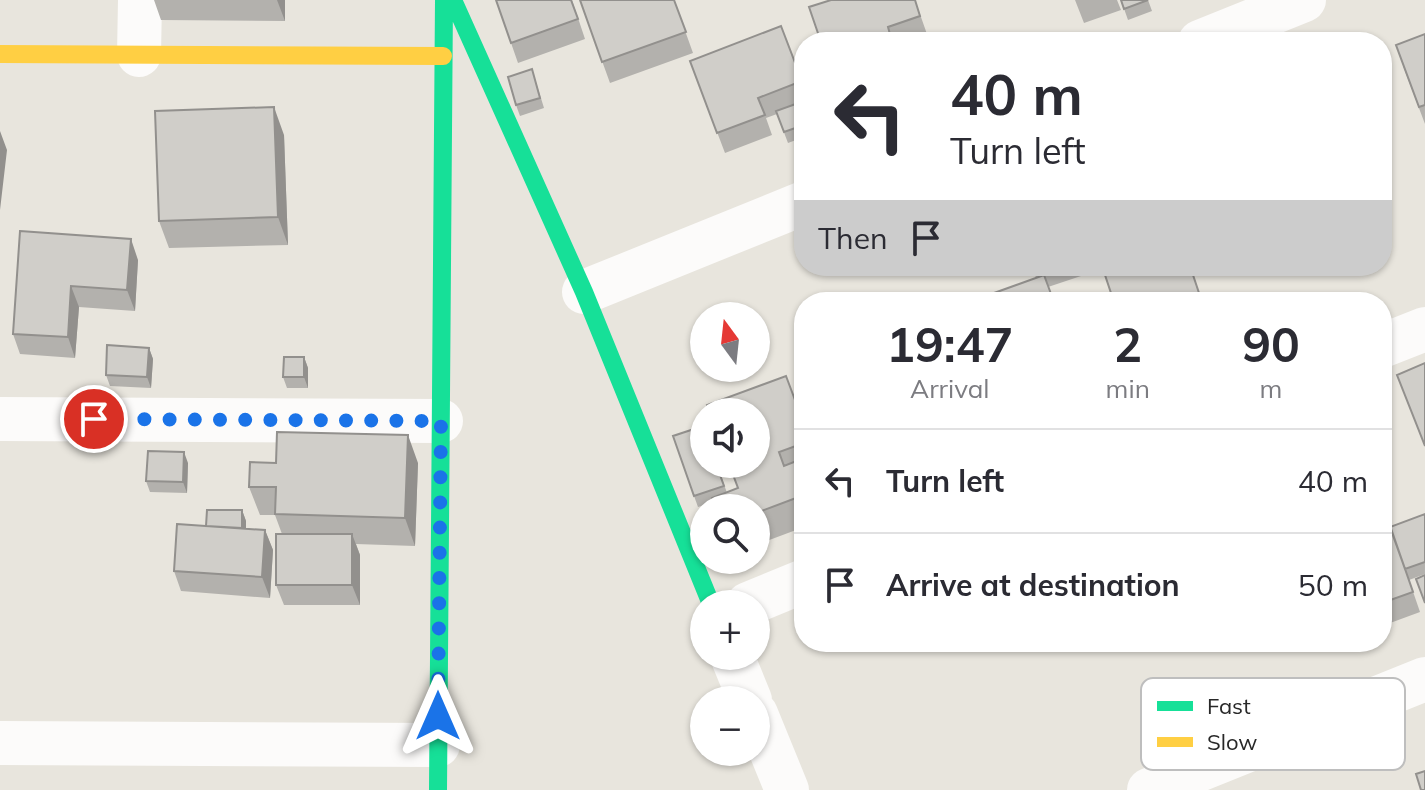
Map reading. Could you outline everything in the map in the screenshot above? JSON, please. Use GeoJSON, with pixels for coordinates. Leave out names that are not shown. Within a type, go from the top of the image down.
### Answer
{"type":"FeatureCollection","features":[{"type":"Feature","properties":{"kind":"street"},"geometry":{"type":"LineString","coordinates":[[139,55],[140,0]]}},
{"type":"Feature","properties":{"kind":"street"},"geometry":{"type":"LineString","coordinates":[[438,790],[444,0]]}},
{"type":"Feature","properties":{"kind":"street"},"geometry":{"type":"LineString","coordinates":[[453,0],[584,292],[705,590]]}},
{"type":"Feature","properties":{"kind":"street"},"geometry":{"type":"LineString","coordinates":[[1225,32],[1304,0]]}},
{"type":"Feature","properties":{"kind":"street"},"geometry":{"type":"LineString","coordinates":[[0,54],[443,56]]}},
{"type":"Feature","properties":{"kind":"street"},"geometry":{"type":"LineString","coordinates":[[584,292],[794,207]]}},
{"type":"Feature","properties":{"kind":"street"},"geometry":{"type":"LineString","coordinates":[[1392,342],[1425,329]]}},
{"type":"Feature","properties":{"kind":"street"},"geometry":{"type":"LineString","coordinates":[[0,419],[441,421]]}},
{"type":"Feature","properties":{"kind":"street"},"geometry":{"type":"LineString","coordinates":[[770,595],[794,585]]}},
{"type":"Feature","properties":{"kind":"street"},"geometry":{"type":"LineString","coordinates":[[1405,687],[1425,679]]}},
{"type":"Feature","properties":{"kind":"street"},"geometry":{"type":"LineString","coordinates":[[0,743],[438,745]]}},
{"type":"Feature","properties":{"kind":"street"},"geometry":{"type":"LineString","coordinates":[[770,748],[787,790]]}},
{"type":"Feature","properties":{"kind":"street"},"geometry":{"type":"LineString","coordinates":[[1149,790],[1199,770]]}},
{"type":"Feature","properties":{"kind":"building"},"geometry":{"type":"Polygon","coordinates":[[[496,0],[571,0],[578,19],[511,43],[496,0]]]}},
{"type":"Feature","properties":{"kind":"building"},"geometry":{"type":"Polygon","coordinates":[[[580,0],[674,0],[686,32],[602,62],[580,0]]]}},
{"type":"Feature","properties":{"kind":"building"},"geometry":{"type":"Polygon","coordinates":[[[831,0],[915,0],[920,16],[888,27],[889,32],[818,32],[809,7],[831,0]]]}},
{"type":"Feature","properties":{"kind":"building"},"geometry":{"type":"Polygon","coordinates":[[[1121,0],[1148,0],[1124,9],[1121,0]]]}},
{"type":"Feature","properties":{"kind":"building"},"geometry":{"type":"Polygon","coordinates":[[[781,26],[794,60],[794,84],[758,98],[765,115],[717,133],[690,61],[781,26]]]}},
{"type":"Feature","properties":{"kind":"building"},"geometry":{"type":"Polygon","coordinates":[[[1425,34],[1425,105],[1419,107],[1396,45],[1425,34]]]}},
{"type":"Feature","properties":{"kind":"building"},"geometry":{"type":"Polygon","coordinates":[[[532,69],[540,98],[516,105],[508,77],[532,69]]]}},
{"type":"Feature","properties":{"kind":"building"},"geometry":{"type":"Polygon","coordinates":[[[794,105],[794,128],[784,132],[776,111],[794,105]]]}},
{"type":"Feature","properties":{"kind":"building"},"geometry":{"type":"Polygon","coordinates":[[[274,107],[278,217],[159,221],[155,111],[274,107]]]}},
{"type":"Feature","properties":{"kind":"building"},"geometry":{"type":"Polygon","coordinates":[[[20,231],[131,239],[127,290],[71,286],[68,337],[13,334],[20,231]]]}},
{"type":"Feature","properties":{"kind":"building"},"geometry":{"type":"Polygon","coordinates":[[[1044,276],[1050,292],[997,292],[1044,276]]]}},
{"type":"Feature","properties":{"kind":"building"},"geometry":{"type":"Polygon","coordinates":[[[1105,276],[1193,276],[1199,292],[1111,292],[1105,276]]]}},
{"type":"Feature","properties":{"kind":"building"},"geometry":{"type":"Polygon","coordinates":[[[107,345],[149,348],[147,377],[106,375],[107,345]]]}},
{"type":"Feature","properties":{"kind":"building"},"geometry":{"type":"Polygon","coordinates":[[[284,357],[304,357],[304,377],[283,377],[284,357]]]}},
{"type":"Feature","properties":{"kind":"building"},"geometry":{"type":"Polygon","coordinates":[[[1425,363],[1425,446],[1397,375],[1425,363]]]}},
{"type":"Feature","properties":{"kind":"building"},"geometry":{"type":"Polygon","coordinates":[[[786,376],[794,397],[794,447],[779,452],[784,466],[794,462],[794,499],[770,508],[770,494],[722,494],[738,488],[734,478],[770,478],[770,398],[726,398],[786,376]]]}},
{"type":"Feature","properties":{"kind":"building"},"geometry":{"type":"Polygon","coordinates":[[[690,430],[690,478],[721,478],[724,486],[693,494],[673,436],[690,430]]]}},
{"type":"Feature","properties":{"kind":"building"},"geometry":{"type":"Polygon","coordinates":[[[277,432],[408,435],[405,518],[275,514],[276,487],[249,487],[250,462],[276,463],[277,432]]]}},
{"type":"Feature","properties":{"kind":"building"},"geometry":{"type":"Polygon","coordinates":[[[148,451],[184,452],[183,482],[146,481],[148,451]]]}},
{"type":"Feature","properties":{"kind":"building"},"geometry":{"type":"Polygon","coordinates":[[[207,510],[242,510],[242,528],[206,526],[207,510]]]}},
{"type":"Feature","properties":{"kind":"building"},"geometry":{"type":"Polygon","coordinates":[[[1425,514],[1425,562],[1405,569],[1392,526],[1425,514]]]}},
{"type":"Feature","properties":{"kind":"building"},"geometry":{"type":"Polygon","coordinates":[[[177,524],[265,530],[262,577],[174,571],[177,524]]]}},
{"type":"Feature","properties":{"kind":"building"},"geometry":{"type":"Polygon","coordinates":[[[1392,531],[1413,592],[1392,599],[1392,531]]]}},
{"type":"Feature","properties":{"kind":"building"},"geometry":{"type":"Polygon","coordinates":[[[276,534],[352,534],[352,585],[276,585],[276,534]]]}},
{"type":"Feature","properties":{"kind":"building"},"geometry":{"type":"Polygon","coordinates":[[[1425,575],[1425,603],[1416,579],[1425,575]]]}},
{"type":"Feature","properties":{"kind":"building"},"geometry":{"type":"Polygon","coordinates":[[[1425,771],[1425,790],[1421,790],[1416,774],[1425,771]]]}},
{"type":"Feature","properties":{"kind":"traffic: fast"},"geometry":{"type":"LineString","coordinates":[[438,790],[444,0]]}},
{"type":"Feature","properties":{"kind":"traffic: fast"},"geometry":{"type":"LineString","coordinates":[[453,0],[584,292],[705,590]]}},
{"type":"Feature","properties":{"kind":"traffic: slow"},"geometry":{"type":"LineString","coordinates":[[0,54],[443,56]]}},
{"type":"Feature","properties":{"kind":"route"},"geometry":{"type":"LineString","coordinates":[[94,419],[441,421],[438,716]]}}]}
